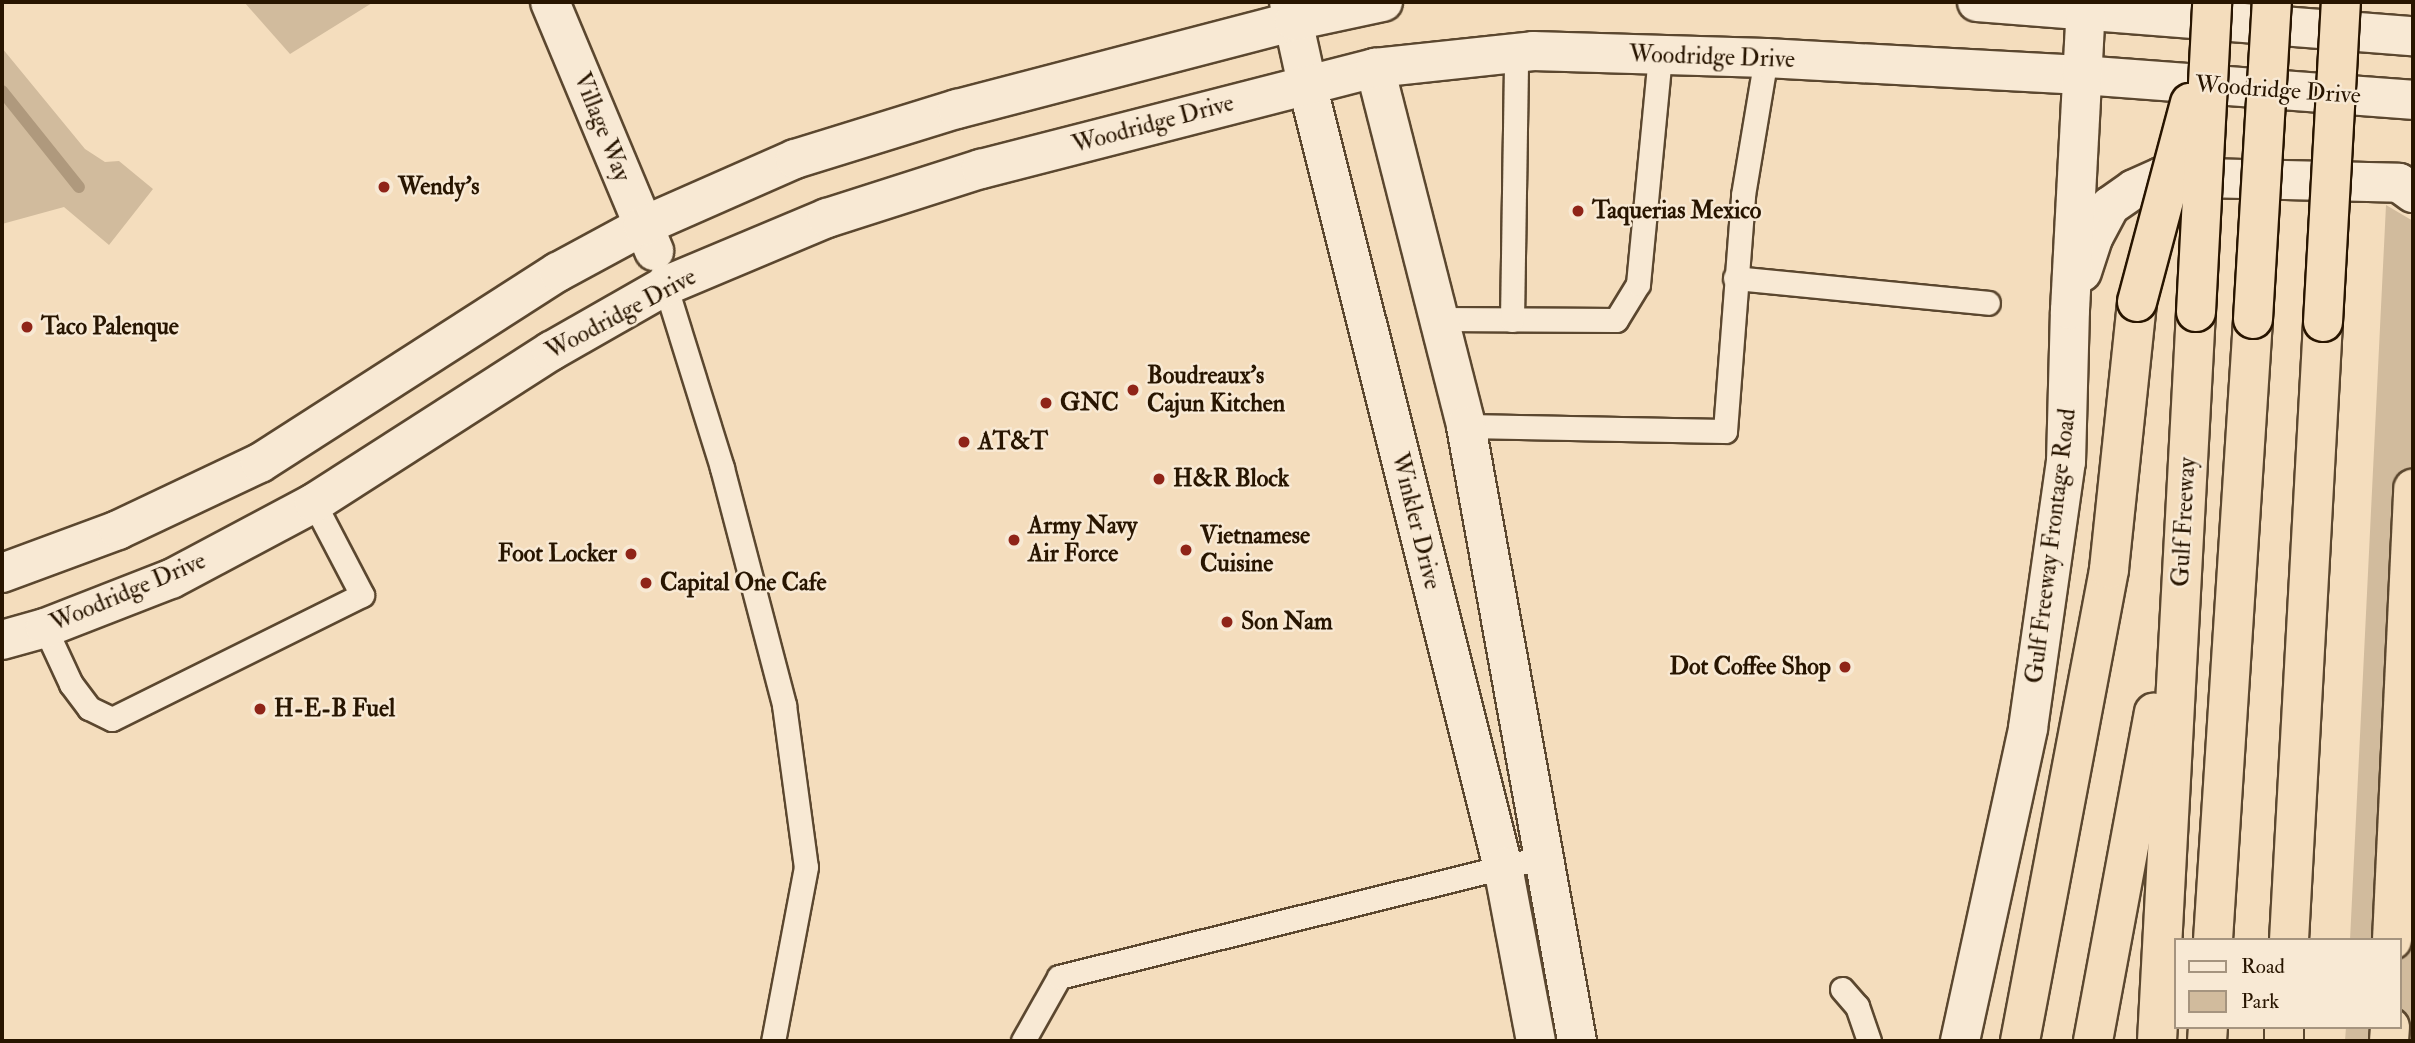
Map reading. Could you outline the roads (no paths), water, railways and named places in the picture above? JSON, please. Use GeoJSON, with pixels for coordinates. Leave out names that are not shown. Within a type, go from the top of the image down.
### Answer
{"type":"FeatureCollection","features":[{"type":"Feature","properties":{"kind":"highway"},"geometry":{"type":"LineString","coordinates":[[2213,938],[2272,2]]}},
{"type":"Feature","properties":{"kind":"highway"},"geometry":{"type":"LineString","coordinates":[[2289,938],[2342,2]]}},
{"type":"Feature","properties":{"kind":"highway"},"geometry":{"type":"LineString","coordinates":[[2020,1041],[2109,569],[2137,302],[2211,16]]}},
{"type":"Feature","properties":{"kind":"highway","name":"Gulf Freeway"},"geometry":{"type":"LineString","coordinates":[[2157,1041],[2211,16]]}},
{"type":"Feature","properties":{"kind":"highway"},"geometry":{"type":"LineString","coordinates":[[2392,938],[2413,488]]}},
{"type":"Feature","properties":{"kind":"highway"},"geometry":{"type":"LineString","coordinates":[[2093,1041],[2182,563]]}},
{"type":"Feature","properties":{"kind":"main road","name":"Village Way"},"geometry":{"type":"LineString","coordinates":[[550,2],[654,254]]}},
{"type":"Feature","properties":{"kind":"main road"},"geometry":{"type":"LineString","coordinates":[[1977,2],[2086,5],[2413,36]]}},
{"type":"Feature","properties":{"kind":"main road","name":"Woodridge Drive"},"geometry":{"type":"LineString","coordinates":[[2,640],[45,628],[171,579],[314,503],[551,351],[654,254],[795,159],[1291,12],[1366,3]]}},
{"type":"Feature","properties":{"kind":"main road"},"geometry":{"type":"LineString","coordinates":[[1366,3],[1375,68],[1466,426],[1577,1041]]}},
{"type":"Feature","properties":{"kind":"main road","name":"Gulf Freeway Frontage Road"},"geometry":{"type":"LineString","coordinates":[[1960,1041],[2028,728],[2066,463],[2070,310],[2086,5]]}},
{"type":"Feature","properties":{"kind":"main road","name":"Winkler Drive"},"geometry":{"type":"LineString","coordinates":[[1291,12],[1503,867],[1535,1041]]}},
{"type":"Feature","properties":{"kind":"main road","name":"Woodridge Drive"},"geometry":{"type":"LineString","coordinates":[[2,573],[118,530],[260,463],[558,272],[839,214],[981,169],[1375,68],[1516,53],[1766,58],[2082,75],[2413,100]]}},
{"type":"Feature","properties":{"kind":"main road"},"geometry":{"type":"LineString","coordinates":[[2070,310],[2094,236],[2110,206],[2134,189],[2161,177],[2399,183],[2413,193]]}},
{"type":"Feature","properties":{"kind":"lane"},"geometry":{"type":"LineString","coordinates":[[1512,320],[1516,53]]}},
{"type":"Feature","properties":{"kind":"lane"},"geometry":{"type":"LineString","coordinates":[[1439,319],[1616,320],[1638,284],[1660,55]]}},
{"type":"Feature","properties":{"kind":"lane"},"geometry":{"type":"LineString","coordinates":[[1466,426],[1725,431],[1743,195],[1766,58]]}},
{"type":"Feature","properties":{"kind":"lane"},"geometry":{"type":"LineString","coordinates":[[654,254],[718,455],[784,705],[806,867],[773,1041]]}},
{"type":"Feature","properties":{"kind":"lane"},"geometry":{"type":"LineString","coordinates":[[1735,278],[1987,303]]}},
{"type":"Feature","properties":{"kind":"lane"},"geometry":{"type":"LineString","coordinates":[[45,628],[71,684],[89,708],[112,719],[362,595],[314,503]]}},
{"type":"Feature","properties":{"kind":"lane"},"geometry":{"type":"LineString","coordinates":[[1023,1041],[1059,977],[1544,857]]}},
{"type":"Feature","properties":{"kind":"lane"},"geometry":{"type":"LineString","coordinates":[[1842,989],[1857,1006],[1869,1041]]}},
{"type":"Feature","properties":{"kind":"waterway"},"geometry":{"type":"LineString","coordinates":[[2,91],[79,187]]}},
{"type":"Feature","properties":{"kind":"place","name":"Wendy's"},"geometry":{"type":"Point","coordinates":[384,187]}},
{"type":"Feature","properties":{"kind":"place","name":"Taquerias Mexico"},"geometry":{"type":"Point","coordinates":[1578,211]}},
{"type":"Feature","properties":{"kind":"place","name":"Taco Palenque"},"geometry":{"type":"Point","coordinates":[27,327]}},
{"type":"Feature","properties":{"kind":"place","name":"Boudreaux's Cajun Kitchen"},"geometry":{"type":"Point","coordinates":[1133,390]}},
{"type":"Feature","properties":{"kind":"place","name":"GNC"},"geometry":{"type":"Point","coordinates":[1046,403]}},
{"type":"Feature","properties":{"kind":"place","name":"AT&T"},"geometry":{"type":"Point","coordinates":[964,442]}},
{"type":"Feature","properties":{"kind":"place","name":"H&R Block"},"geometry":{"type":"Point","coordinates":[1159,479]}},
{"type":"Feature","properties":{"kind":"place","name":"Army Navy Air Force"},"geometry":{"type":"Point","coordinates":[1014,540]}},
{"type":"Feature","properties":{"kind":"place","name":"Vietnamese Cuisine"},"geometry":{"type":"Point","coordinates":[1186,550]}},
{"type":"Feature","properties":{"kind":"place","name":"Foot Locker"},"geometry":{"type":"Point","coordinates":[631,554]}},
{"type":"Feature","properties":{"kind":"place","name":"Capital One Cafe"},"geometry":{"type":"Point","coordinates":[646,583]}},
{"type":"Feature","properties":{"kind":"place","name":"Son Nam"},"geometry":{"type":"Point","coordinates":[1227,622]}},
{"type":"Feature","properties":{"kind":"place","name":"Dot Coffee Shop"},"geometry":{"type":"Point","coordinates":[1845,667]}},
{"type":"Feature","properties":{"kind":"place","name":"H-E-B Fuel"},"geometry":{"type":"Point","coordinates":[260,709]}}]}
